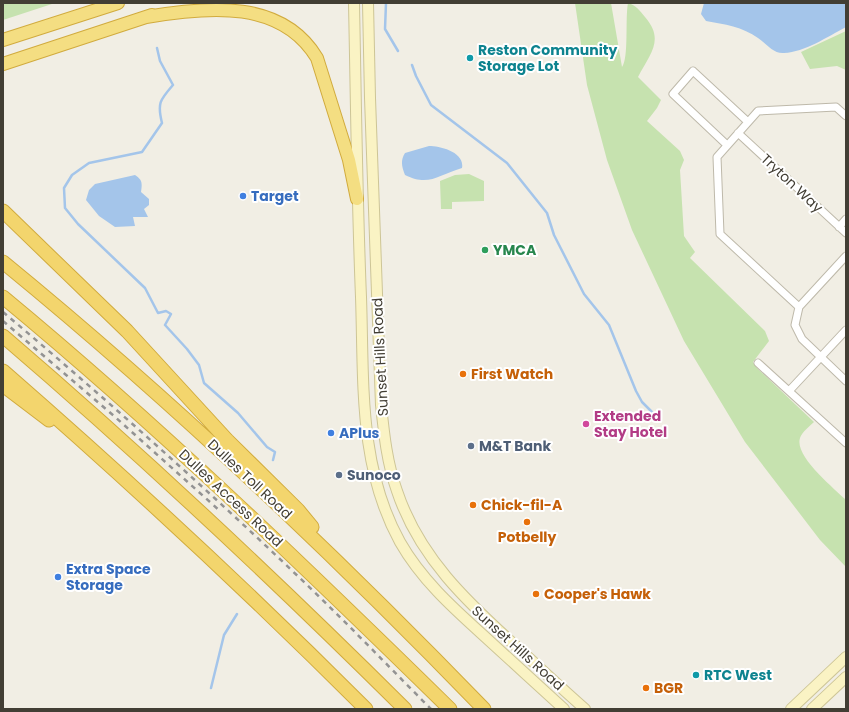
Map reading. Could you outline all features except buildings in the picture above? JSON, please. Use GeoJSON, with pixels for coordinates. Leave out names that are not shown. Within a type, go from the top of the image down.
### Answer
{"type":"FeatureCollection","features":[{"type":"Feature","properties":{"kind":"highway"},"geometry":{"type":"LineString","coordinates":[[53,24],[94,3]]}},
{"type":"Feature","properties":{"kind":"highway"},"geometry":{"type":"LineString","coordinates":[[3,40],[118,3]]}},
{"type":"Feature","properties":{"kind":"highway"},"geometry":{"type":"LineString","coordinates":[[3,64],[189,3]]}},
{"type":"Feature","properties":{"kind":"highway"},"geometry":{"type":"LineString","coordinates":[[146,17],[212,5],[241,3],[271,11],[292,24],[309,43],[317,58],[349,160],[357,199]]}},
{"type":"Feature","properties":{"kind":"highway"},"geometry":{"type":"LineString","coordinates":[[3,211],[127,332],[226,440],[298,510],[337,561]]}},
{"type":"Feature","properties":{"kind":"highway","name":"Dulles Toll Road"},"geometry":{"type":"LineString","coordinates":[[3,262],[147,384],[248,476],[337,561],[484,709]]}},
{"type":"Feature","properties":{"kind":"highway","name":"Dulles Access Road"},"geometry":{"type":"LineString","coordinates":[[3,297],[99,379],[257,522],[450,709]]}},
{"type":"Feature","properties":{"kind":"highway"},"geometry":{"type":"LineString","coordinates":[[3,336],[209,519],[280,586],[405,709]]}},
{"type":"Feature","properties":{"kind":"highway"},"geometry":{"type":"LineString","coordinates":[[3,371],[101,457],[268,613],[366,709]]}},
{"type":"Feature","properties":{"kind":"highway"},"geometry":{"type":"LineString","coordinates":[[3,385],[31,408],[101,457]]}},
{"type":"Feature","properties":{"kind":"main road","name":"Sunset Hills Road"},"geometry":{"type":"LineString","coordinates":[[354,3],[357,199],[365,419],[371,466],[386,512],[412,560],[440,594],[564,709]]}},
{"type":"Feature","properties":{"kind":"main road","name":"Sunset Hills Road"},"geometry":{"type":"LineString","coordinates":[[368,3],[381,404],[386,450],[397,492],[418,537],[449,581],[475,609],[585,709]]}},
{"type":"Feature","properties":{"kind":"main road"},"geometry":{"type":"LineString","coordinates":[[790,709],[846,657]]}},
{"type":"Feature","properties":{"kind":"main road"},"geometry":{"type":"LineString","coordinates":[[814,709],[846,677]]}},
{"type":"Feature","properties":{"kind":"street"},"geometry":{"type":"LineString","coordinates":[[727,145],[673,94],[693,71],[748,122]]}},
{"type":"Feature","properties":{"kind":"street"},"geometry":{"type":"LineString","coordinates":[[799,307],[720,234],[717,157],[758,111],[836,107],[846,116]]}},
{"type":"Feature","properties":{"kind":"street","name":"Tryton Way"},"geometry":{"type":"LineString","coordinates":[[738,133],[846,233]]}},
{"type":"Feature","properties":{"kind":"street"},"geometry":{"type":"LineString","coordinates":[[839,227],[846,220]]}},
{"type":"Feature","properties":{"kind":"street"},"geometry":{"type":"LineString","coordinates":[[846,256],[799,307],[795,325],[802,339],[846,381]]}},
{"type":"Feature","properties":{"kind":"street"},"geometry":{"type":"LineString","coordinates":[[789,391],[846,330]]}},
{"type":"Feature","properties":{"kind":"street"},"geometry":{"type":"LineString","coordinates":[[758,363],[846,443]]}},
{"type":"Feature","properties":{"kind":"green space"},"geometry":{"type":"Polygon","coordinates":[[[3,3],[55,3],[3,20],[3,3]]]}},
{"type":"Feature","properties":{"kind":"green space"},"geometry":{"type":"Polygon","coordinates":[[[575,3],[611,3],[622,67],[626,47],[628,3],[638,8],[651,25],[655,40],[654,47],[638,77],[661,100],[647,121],[680,151],[684,160],[680,170],[684,236],[695,252],[690,258],[765,331],[769,341],[753,362],[757,368],[814,422],[804,431],[800,438],[800,445],[803,454],[816,471],[846,500],[846,567],[820,540],[745,442],[684,341],[632,230],[607,160],[587,85],[575,3]]]}},
{"type":"Feature","properties":{"kind":"green space"},"geometry":{"type":"Polygon","coordinates":[[[846,31],[846,70],[837,66],[810,69],[801,52],[846,31]]]}},
{"type":"Feature","properties":{"kind":"green space"},"geometry":{"type":"Polygon","coordinates":[[[469,174],[484,181],[484,201],[452,202],[452,209],[441,209],[440,181],[455,175],[469,174]]]}},
{"type":"Feature","properties":{"kind":"water"},"geometry":{"type":"Polygon","coordinates":[[[704,3],[846,3],[846,27],[808,47],[792,52],[780,53],[776,52],[746,31],[706,21],[701,14],[704,3]]]}},
{"type":"Feature","properties":{"kind":"water"},"geometry":{"type":"Polygon","coordinates":[[[429,146],[439,147],[456,154],[462,162],[462,168],[434,179],[427,180],[421,180],[405,175],[402,159],[405,153],[429,146]]]}},
{"type":"Feature","properties":{"kind":"water"},"geometry":{"type":"Polygon","coordinates":[[[135,175],[141,182],[141,192],[149,199],[149,205],[144,209],[148,217],[133,217],[135,226],[115,227],[99,216],[86,200],[89,190],[95,184],[135,175]]]}},
{"type":"Feature","properties":{"kind":"waterway"},"geometry":{"type":"LineString","coordinates":[[386,3],[385,29],[398,51]]}},
{"type":"Feature","properties":{"kind":"waterway"},"geometry":{"type":"LineString","coordinates":[[157,48],[160,61],[173,85],[162,98],[160,106],[162,123],[142,152],[89,163],[72,175],[64,188],[65,208],[78,224],[145,288],[158,313],[166,311],[171,314],[165,325],[187,349],[199,365],[204,383],[238,413],[267,447],[275,452],[273,460]]}},
{"type":"Feature","properties":{"kind":"waterway"},"geometry":{"type":"LineString","coordinates":[[412,65],[431,105],[507,163],[547,213],[554,235],[584,294],[609,325],[636,391],[642,402],[653,413]]}},
{"type":"Feature","properties":{"kind":"waterway"},"geometry":{"type":"LineString","coordinates":[[211,688],[224,635],[237,614]]}},
{"type":"Feature","properties":{"kind":"railway"},"geometry":{"type":"LineString","coordinates":[[3,312],[118,411],[231,513],[321,598],[431,709]]}},
{"type":"Feature","properties":{"kind":"railway"},"geometry":{"type":"LineString","coordinates":[[3,321],[114,416],[220,511]]}},
{"type":"Feature","properties":{"kind":"place","name":"Reston Community Storage Lot"},"geometry":{"type":"Point","coordinates":[470,58]}},
{"type":"Feature","properties":{"kind":"place","name":"Target"},"geometry":{"type":"Point","coordinates":[243,196]}},
{"type":"Feature","properties":{"kind":"place","name":"YMCA"},"geometry":{"type":"Point","coordinates":[485,250]}},
{"type":"Feature","properties":{"kind":"place","name":"First Watch"},"geometry":{"type":"Point","coordinates":[463,374]}},
{"type":"Feature","properties":{"kind":"place","name":"Extended Stay Hotel"},"geometry":{"type":"Point","coordinates":[586,424]}},
{"type":"Feature","properties":{"kind":"place","name":"APlus"},"geometry":{"type":"Point","coordinates":[331,433]}},
{"type":"Feature","properties":{"kind":"place","name":"M&T Bank"},"geometry":{"type":"Point","coordinates":[471,446]}},
{"type":"Feature","properties":{"kind":"place","name":"Sunoco"},"geometry":{"type":"Point","coordinates":[339,475]}},
{"type":"Feature","properties":{"kind":"place","name":"Chick-fil-A"},"geometry":{"type":"Point","coordinates":[473,505]}},
{"type":"Feature","properties":{"kind":"place","name":"Potbelly"},"geometry":{"type":"Point","coordinates":[527,522]}},
{"type":"Feature","properties":{"kind":"place","name":"Extra Space Storage"},"geometry":{"type":"Point","coordinates":[58,577]}},
{"type":"Feature","properties":{"kind":"place","name":"Cooper's Hawk"},"geometry":{"type":"Point","coordinates":[536,594]}},
{"type":"Feature","properties":{"kind":"place","name":"RTC West"},"geometry":{"type":"Point","coordinates":[696,675]}},
{"type":"Feature","properties":{"kind":"place","name":"BGR"},"geometry":{"type":"Point","coordinates":[646,688]}}]}
